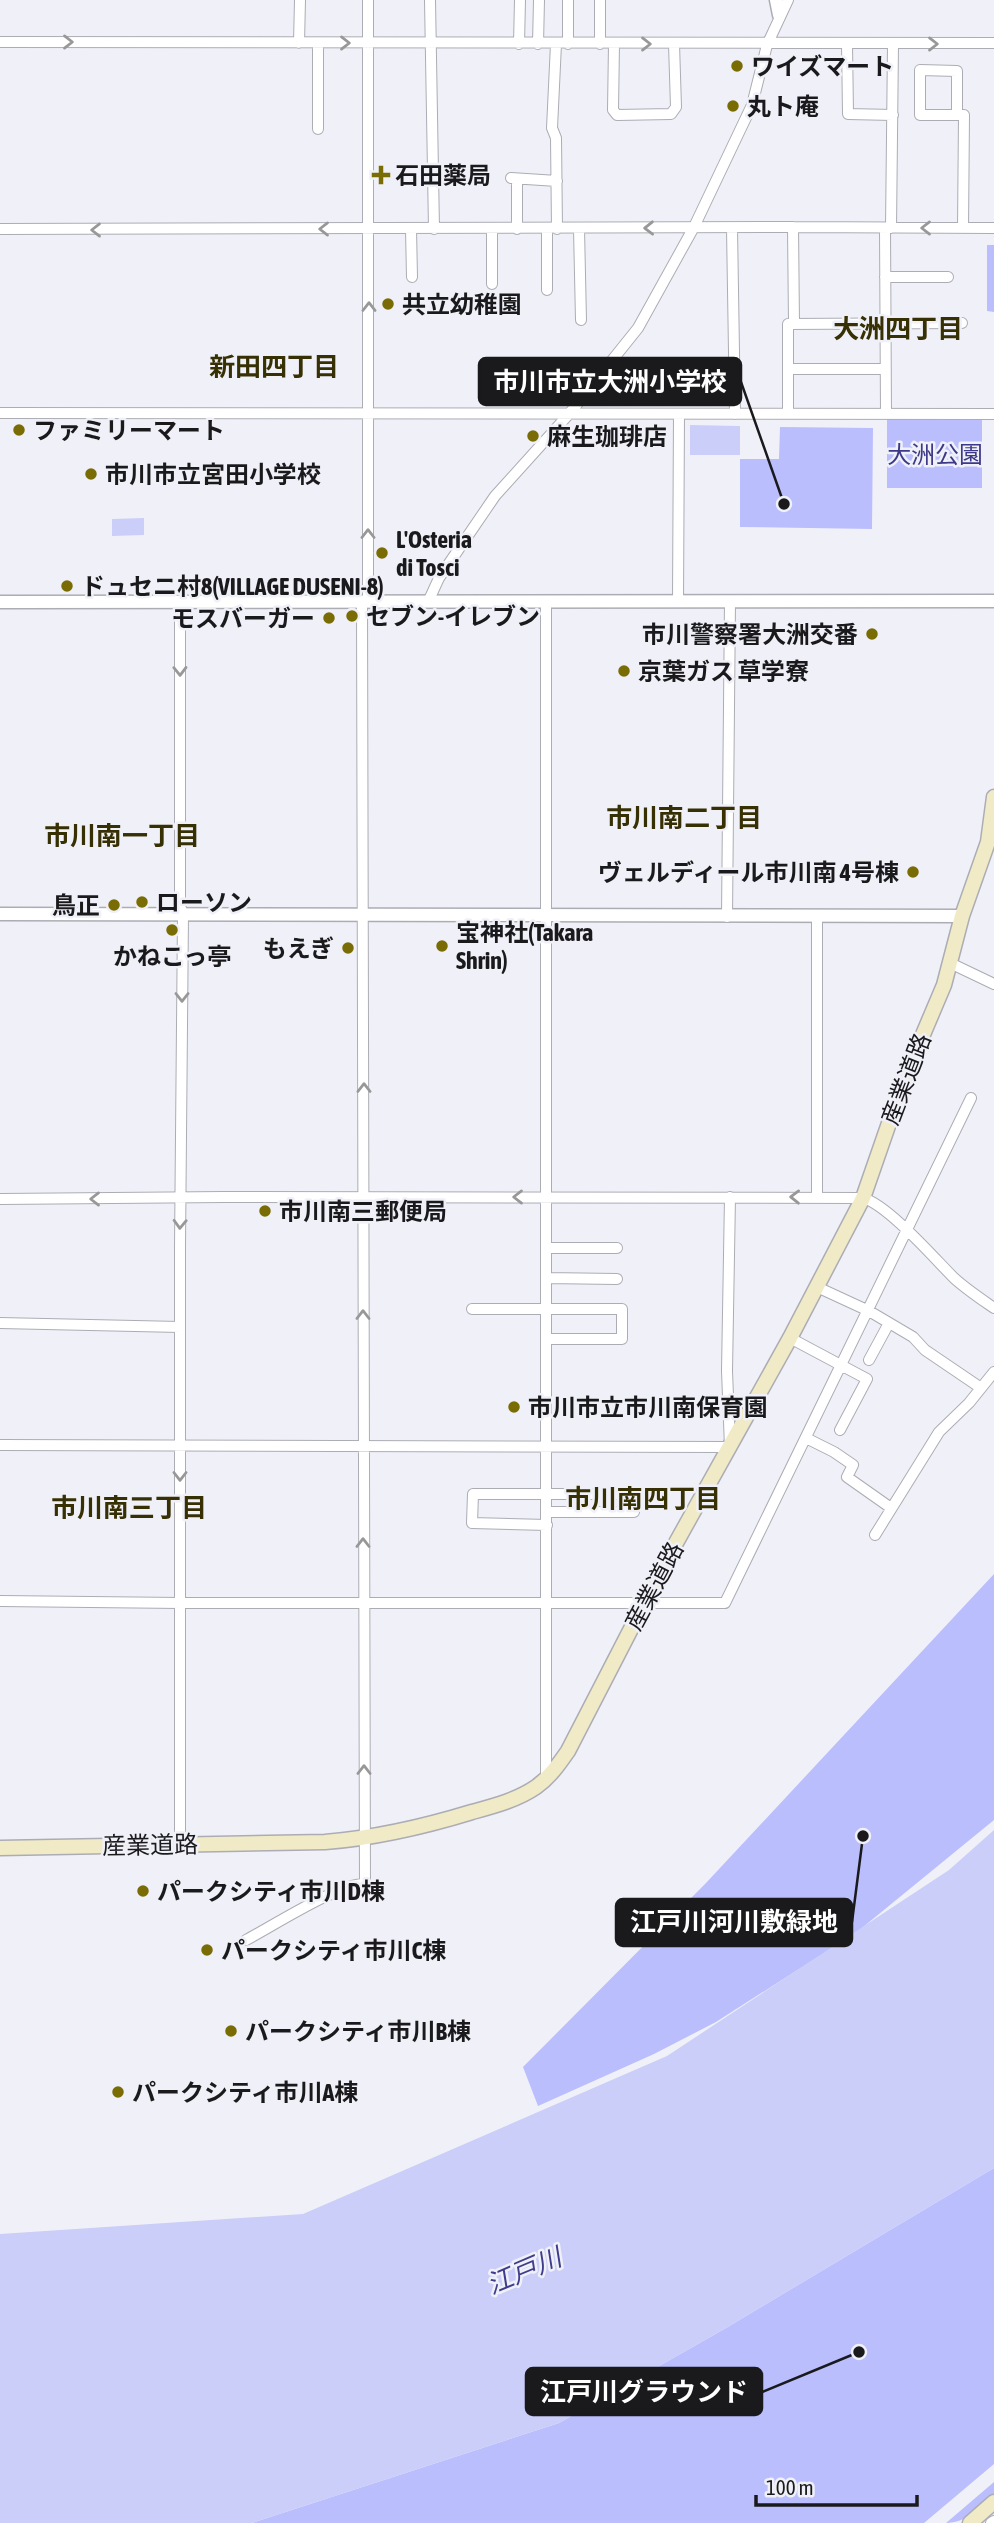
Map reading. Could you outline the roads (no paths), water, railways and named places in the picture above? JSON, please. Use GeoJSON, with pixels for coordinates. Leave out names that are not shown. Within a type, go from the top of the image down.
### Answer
{"type":"FeatureCollection","features":[{"type":"Feature","properties":{"kind":"main road","name":"産業道路"},"geometry":{"type":"LineString","coordinates":[[0,1848],[364,1839],[411,1830],[507,1802],[546,1779],[568,1751],[643,1604],[790,1338],[863,1198],[905,1077],[944,985],[962,916],[988,842],[994,797]]}},
{"type":"Feature","properties":{"kind":"main road"},"geometry":{"type":"LineString","coordinates":[[970,2523],[994,2502]]}},
{"type":"Feature","properties":{"kind":"street"},"geometry":{"type":"LineString","coordinates":[[299,43],[300,0]]}},
{"type":"Feature","properties":{"kind":"street"},"geometry":{"type":"LineString","coordinates":[[246,1940],[357,1883],[365,1888],[363,916],[369,412],[368,0]]}},
{"type":"Feature","properties":{"kind":"street"},"geometry":{"type":"LineString","coordinates":[[430,0],[434,229]]}},
{"type":"Feature","properties":{"kind":"street"},"geometry":{"type":"LineString","coordinates":[[519,44],[520,0]]}},
{"type":"Feature","properties":{"kind":"street"},"geometry":{"type":"LineString","coordinates":[[538,44],[539,0]]}},
{"type":"Feature","properties":{"kind":"street"},"geometry":{"type":"LineString","coordinates":[[568,0],[568,44]]}},
{"type":"Feature","properties":{"kind":"street"},"geometry":{"type":"LineString","coordinates":[[600,0],[600,44]]}},
{"type":"Feature","properties":{"kind":"street"},"geometry":{"type":"LineString","coordinates":[[776,0],[779,15]]}},
{"type":"Feature","properties":{"kind":"street"},"geometry":{"type":"LineString","coordinates":[[428,602],[439,578],[495,496],[569,414],[638,328],[694,228],[752,105],[767,44],[788,0]]}},
{"type":"Feature","properties":{"kind":"street"},"geometry":{"type":"LineString","coordinates":[[0,42],[994,43]]}},
{"type":"Feature","properties":{"kind":"street"},"geometry":{"type":"LineString","coordinates":[[318,43],[318,129]]}},
{"type":"Feature","properties":{"kind":"street"},"geometry":{"type":"LineString","coordinates":[[547,290],[557,181],[556,138],[552,128],[556,44]]}},
{"type":"Feature","properties":{"kind":"street"},"geometry":{"type":"LineString","coordinates":[[614,44],[613,110],[617,115],[671,114],[676,107],[674,44]]}},
{"type":"Feature","properties":{"kind":"street"},"geometry":{"type":"LineString","coordinates":[[847,44],[848,114],[892,115]]}},
{"type":"Feature","properties":{"kind":"street"},"geometry":{"type":"LineString","coordinates":[[886,413],[885,277],[893,44]]}},
{"type":"Feature","properties":{"kind":"street"},"geometry":{"type":"LineString","coordinates":[[957,115],[957,71],[920,70],[920,115],[957,115],[964,115],[963,228]]}},
{"type":"Feature","properties":{"kind":"street"},"geometry":{"type":"LineString","coordinates":[[517,229],[514,178],[557,181]]}},
{"type":"Feature","properties":{"kind":"street"},"geometry":{"type":"LineString","coordinates":[[793,227],[794,324]]}},
{"type":"Feature","properties":{"kind":"street"},"geometry":{"type":"LineString","coordinates":[[732,228],[735,414]]}},
{"type":"Feature","properties":{"kind":"street"},"geometry":{"type":"LineString","coordinates":[[0,229],[994,228]]}},
{"type":"Feature","properties":{"kind":"street"},"geometry":{"type":"LineString","coordinates":[[411,229],[412,277]]}},
{"type":"Feature","properties":{"kind":"street"},"geometry":{"type":"LineString","coordinates":[[492,229],[492,284]]}},
{"type":"Feature","properties":{"kind":"street"},"geometry":{"type":"LineString","coordinates":[[579,229],[581,320]]}},
{"type":"Feature","properties":{"kind":"street"},"geometry":{"type":"LineString","coordinates":[[885,277],[948,276]]}},
{"type":"Feature","properties":{"kind":"street"},"geometry":{"type":"LineString","coordinates":[[788,414],[788,324],[962,323]]}},
{"type":"Feature","properties":{"kind":"street"},"geometry":{"type":"LineString","coordinates":[[788,369],[886,369]]}},
{"type":"Feature","properties":{"kind":"street"},"geometry":{"type":"LineString","coordinates":[[0,413],[994,414]]}},
{"type":"Feature","properties":{"kind":"street"},"geometry":{"type":"LineString","coordinates":[[678,601],[679,414]]}},
{"type":"Feature","properties":{"kind":"street"},"geometry":{"type":"LineString","coordinates":[[727,917],[730,601]]}},
{"type":"Feature","properties":{"kind":"street"},"geometry":{"type":"LineString","coordinates":[[0,602],[994,601]]}},
{"type":"Feature","properties":{"kind":"street"},"geometry":{"type":"LineString","coordinates":[[546,602],[546,1779]]}},
{"type":"Feature","properties":{"kind":"street"},"geometry":{"type":"LineString","coordinates":[[180,603],[180,906],[183,914],[180,1845]]}},
{"type":"Feature","properties":{"kind":"street"},"geometry":{"type":"LineString","coordinates":[[0,914],[962,916]]}},
{"type":"Feature","properties":{"kind":"street"},"geometry":{"type":"LineString","coordinates":[[817,917],[817,1198]]}},
{"type":"Feature","properties":{"kind":"street"},"geometry":{"type":"LineString","coordinates":[[950,963],[994,984]]}},
{"type":"Feature","properties":{"kind":"street"},"geometry":{"type":"LineString","coordinates":[[0,1601],[725,1603],[971,1098]]}},
{"type":"Feature","properties":{"kind":"street"},"geometry":{"type":"LineString","coordinates":[[0,1445],[730,1447],[727,1371],[730,1197]]}},
{"type":"Feature","properties":{"kind":"street"},"geometry":{"type":"LineString","coordinates":[[0,1199],[863,1198],[877,1203],[957,1281],[994,1308]]}},
{"type":"Feature","properties":{"kind":"street"},"geometry":{"type":"LineString","coordinates":[[546,1248],[617,1248]]}},
{"type":"Feature","properties":{"kind":"street"},"geometry":{"type":"LineString","coordinates":[[546,1278],[617,1279]]}},
{"type":"Feature","properties":{"kind":"street"},"geometry":{"type":"LineString","coordinates":[[817,1287],[889,1322],[981,1388]]}},
{"type":"Feature","properties":{"kind":"street"},"geometry":{"type":"LineString","coordinates":[[472,1309],[622,1309],[622,1339],[547,1339]]}},
{"type":"Feature","properties":{"kind":"street"},"geometry":{"type":"LineString","coordinates":[[869,1360],[889,1322]]}},
{"type":"Feature","properties":{"kind":"street"},"geometry":{"type":"LineString","coordinates":[[0,1324],[180,1327]]}},
{"type":"Feature","properties":{"kind":"street"},"geometry":{"type":"LineString","coordinates":[[790,1338],[867,1379],[840,1430]]}},
{"type":"Feature","properties":{"kind":"street"},"geometry":{"type":"LineString","coordinates":[[875,1535],[905,1490],[914,1468],[939,1432],[969,1403],[994,1372]]}},
{"type":"Feature","properties":{"kind":"street"},"geometry":{"type":"LineString","coordinates":[[806,1438],[853,1465],[847,1477],[891,1508]]}},
{"type":"Feature","properties":{"kind":"street"},"geometry":{"type":"LineString","coordinates":[[547,1525],[472,1523],[473,1494],[621,1494]]}},
{"type":"Feature","properties":{"kind":"street"},"geometry":{"type":"LineString","coordinates":[[547,1512],[634,1512]]}},
{"type":"Feature","properties":{"kind":"water"},"geometry":{"type":"Polygon","coordinates":[[[690,425],[740,426],[740,455],[690,455],[690,425]]]}},
{"type":"Feature","properties":{"kind":"water"},"geometry":{"type":"Polygon","coordinates":[[[144,518],[144,535],[112,536],[112,519],[144,518]]]}},
{"type":"Feature","properties":{"kind":"water","name":"江戸川"},"geometry":{"type":"Polygon","coordinates":[[[994,1830],[994,2168],[726,2328],[559,2423],[252,2523],[0,2523],[0,2234],[303,2214],[667,2056],[949,1870],[994,1830]]]}},
{"type":"Feature","properties":{"kind":"place","name":"ワイズマート"},"geometry":{"type":"Point","coordinates":[737,66]}},
{"type":"Feature","properties":{"kind":"place","name":"丸ト庵"},"geometry":{"type":"Point","coordinates":[733,106]}},
{"type":"Feature","properties":{"kind":"place","name":"石田薬局"},"geometry":{"type":"Point","coordinates":[381,175]}},
{"type":"Feature","properties":{"kind":"place","name":"共立幼稚園"},"geometry":{"type":"Point","coordinates":[388,304]}},
{"type":"Feature","properties":{"kind":"place","name":"ファミリーマート"},"geometry":{"type":"Point","coordinates":[19,430]}},
{"type":"Feature","properties":{"kind":"place","name":"麻生珈琲店"},"geometry":{"type":"Point","coordinates":[533,436]}},
{"type":"Feature","properties":{"kind":"place","name":"市川市立宮田小学校"},"geometry":{"type":"Point","coordinates":[91,474]}},
{"type":"Feature","properties":{"kind":"place","name":"市川市立大洲小学校"},"geometry":{"type":"Point","coordinates":[784,504]}},
{"type":"Feature","properties":{"kind":"place","name":"L'Osteria di Tosci"},"geometry":{"type":"Point","coordinates":[382,553]}},
{"type":"Feature","properties":{"kind":"place","name":"ドュセニ村8(VILLAGE DUSENI-8)"},"geometry":{"type":"Point","coordinates":[67,586]}},
{"type":"Feature","properties":{"kind":"place","name":"セブン-イレブン"},"geometry":{"type":"Point","coordinates":[352,616]}},
{"type":"Feature","properties":{"kind":"place","name":"モスバーガー"},"geometry":{"type":"Point","coordinates":[329,618]}},
{"type":"Feature","properties":{"kind":"place","name":"市川警察署大洲交番"},"geometry":{"type":"Point","coordinates":[872,634]}},
{"type":"Feature","properties":{"kind":"place","name":"京葉ガス 草学寮"},"geometry":{"type":"Point","coordinates":[624,671]}},
{"type":"Feature","properties":{"kind":"place","name":"ヴェルディール市川南 4号棟"},"geometry":{"type":"Point","coordinates":[913,872]}},
{"type":"Feature","properties":{"kind":"place","name":"ローソン"},"geometry":{"type":"Point","coordinates":[142,902]}},
{"type":"Feature","properties":{"kind":"place","name":"鳥正"},"geometry":{"type":"Point","coordinates":[114,905]}},
{"type":"Feature","properties":{"kind":"place","name":"かねこっ亭"},"geometry":{"type":"Point","coordinates":[172,930]}},
{"type":"Feature","properties":{"kind":"place","name":"宝神社(Takara Shrin)"},"geometry":{"type":"Point","coordinates":[442,946]}},
{"type":"Feature","properties":{"kind":"place","name":"もえぎ"},"geometry":{"type":"Point","coordinates":[348,948]}},
{"type":"Feature","properties":{"kind":"place","name":"市川南三郵便局"},"geometry":{"type":"Point","coordinates":[265,1211]}},
{"type":"Feature","properties":{"kind":"place","name":"市川市立市川南保育園"},"geometry":{"type":"Point","coordinates":[514,1407]}},
{"type":"Feature","properties":{"kind":"place","name":"江戸川河川敷緑地"},"geometry":{"type":"Point","coordinates":[863,1836]}},
{"type":"Feature","properties":{"kind":"place","name":"パークシティ市川D棟"},"geometry":{"type":"Point","coordinates":[143,1891]}},
{"type":"Feature","properties":{"kind":"place","name":"パークシティ市川C棟"},"geometry":{"type":"Point","coordinates":[207,1950]}},
{"type":"Feature","properties":{"kind":"place","name":"パークシティ市川B棟"},"geometry":{"type":"Point","coordinates":[231,2031]}},
{"type":"Feature","properties":{"kind":"place","name":"パークシティ市川A棟"},"geometry":{"type":"Point","coordinates":[118,2092]}},
{"type":"Feature","properties":{"kind":"place","name":"江戸川グラウンド"},"geometry":{"type":"Point","coordinates":[859,2352]}},
{"type":"Feature","properties":{"kind":"district","name":"大洲四丁目"},"geometry":{"type":"Point","coordinates":[898,329]}},
{"type":"Feature","properties":{"kind":"district","name":"新田四丁目"},"geometry":{"type":"Point","coordinates":[274,367]}},
{"type":"Feature","properties":{"kind":"district","name":"市川南二丁目"},"geometry":{"type":"Point","coordinates":[684,818]}},
{"type":"Feature","properties":{"kind":"district","name":"市川南一丁目"},"geometry":{"type":"Point","coordinates":[122,836]}},
{"type":"Feature","properties":{"kind":"district","name":"市川南四丁目"},"geometry":{"type":"Point","coordinates":[643,1499]}},
{"type":"Feature","properties":{"kind":"district","name":"市川南三丁目"},"geometry":{"type":"Point","coordinates":[129,1508]}},
{"type":"Feature","properties":{"kind":"park label","name":"大洲公園"},"geometry":{"type":"Point","coordinates":[935,454]}}]}
